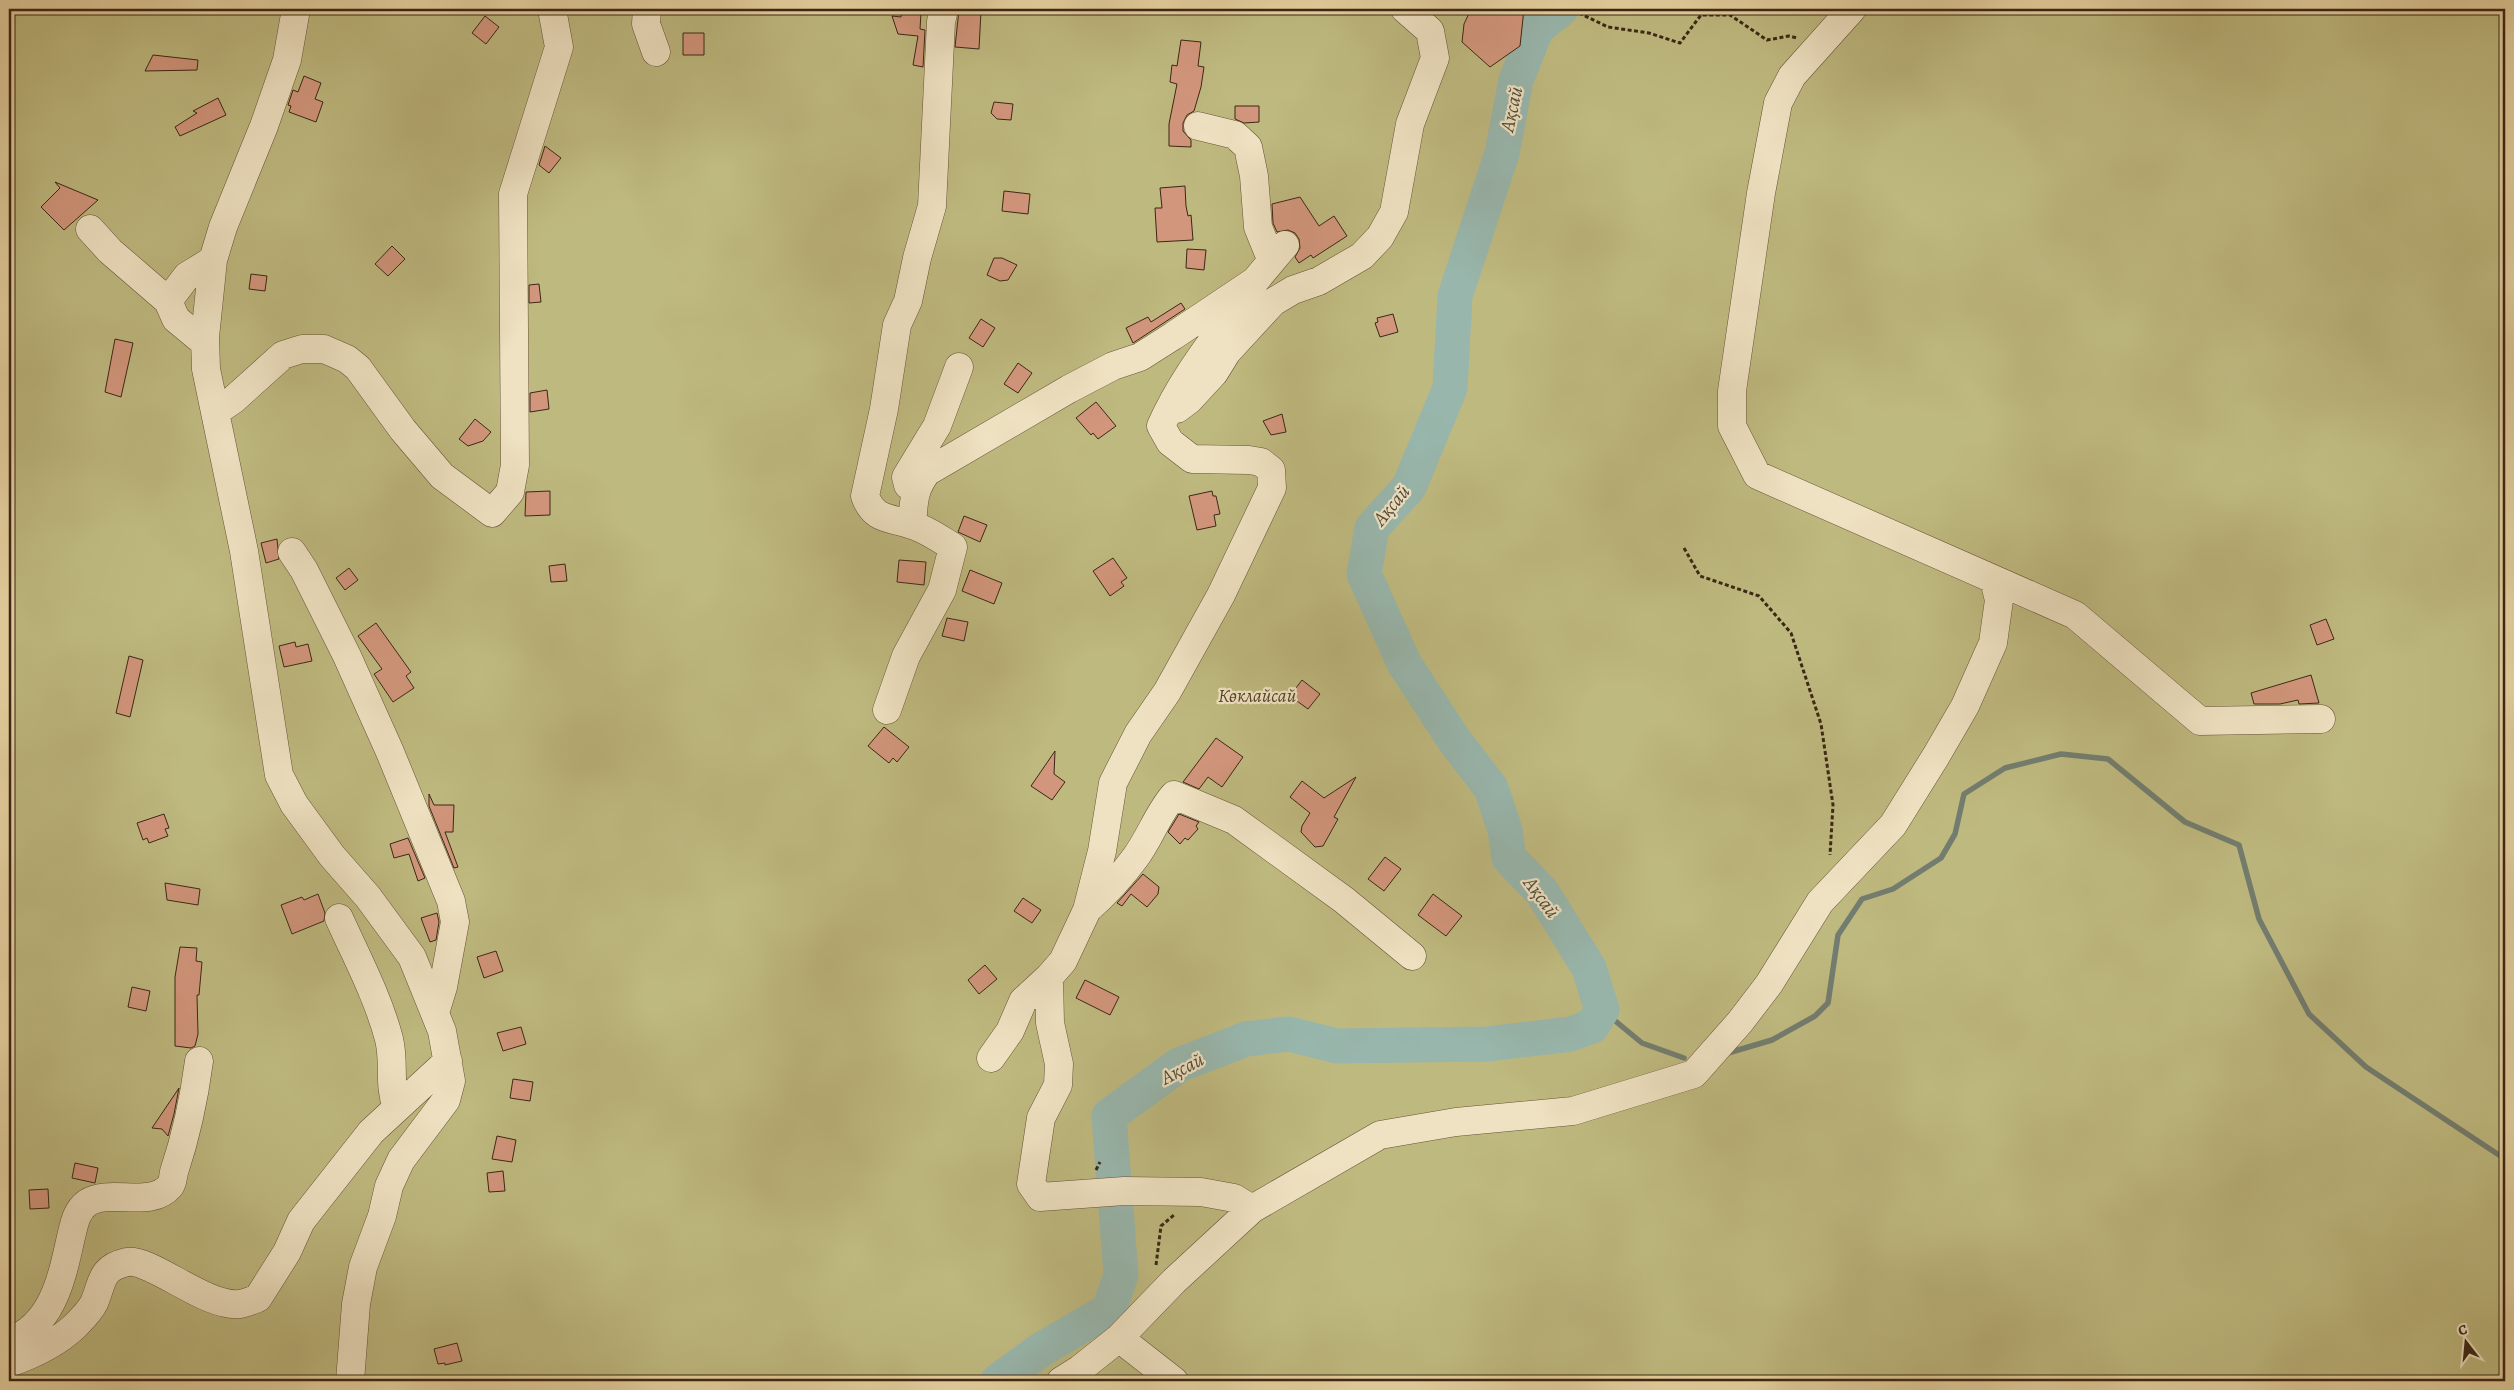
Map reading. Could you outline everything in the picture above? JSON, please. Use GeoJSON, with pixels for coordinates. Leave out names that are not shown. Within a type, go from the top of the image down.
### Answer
{"type":"FeatureCollection","features":[{"type":"Feature","properties":{"kind":"street"},"geometry":{"type":"LineString","coordinates":[[296,9],[287,60],[264,126],[223,227],[213,260],[205,343],[206,369],[244,551],[279,775],[294,804],[332,856],[368,897],[412,958],[442,1031],[451,1081],[446,1100],[401,1160],[389,1186],[382,1216],[364,1267],[356,1304],[350,1381]]}},
{"type":"Feature","properties":{"kind":"street"},"geometry":{"type":"LineString","coordinates":[[215,412],[233,400],[283,355],[302,349],[324,349],[347,359],[358,368],[403,430],[442,476],[492,513],[510,492],[515,465],[513,194],[559,47],[552,9]]}},
{"type":"Feature","properties":{"kind":"street"},"geometry":{"type":"LineString","coordinates":[[646,9],[646,24],[656,52]]}},
{"type":"Feature","properties":{"kind":"street"},"geometry":{"type":"LineString","coordinates":[[887,710],[906,656],[942,590],[953,547],[912,525],[879,515],[869,508],[865,496],[884,409],[897,325],[908,301],[917,258],[932,206],[941,22],[944,9]]}},
{"type":"Feature","properties":{"kind":"street"},"geometry":{"type":"LineString","coordinates":[[1166,417],[1189,400],[1214,373],[1228,352],[1273,302],[1292,290],[1319,281],[1362,256],[1380,238],[1394,212],[1410,124],[1435,58],[1430,31],[1405,9]]}},
{"type":"Feature","properties":{"kind":"street"},"geometry":{"type":"LineString","coordinates":[[1852,9],[1792,76],[1778,103],[1761,193],[1732,391],[1732,426],[1757,475],[2075,615],[2200,721],[2321,719]]}},
{"type":"Feature","properties":{"kind":"street"},"geometry":{"type":"LineString","coordinates":[[991,1058],[1010,1031],[1023,1000],[1050,977],[1062,961],[1087,910],[1102,851],[1114,782],[1138,734],[1167,692],[1221,595],[1272,488],[1271,470],[1261,462],[1230,458],[1192,459],[1170,442],[1161,426],[1190,370],[1254,281],[1278,252],[1258,227],[1254,176],[1248,147],[1236,135],[1198,126]]}},
{"type":"Feature","properties":{"kind":"street"},"geometry":{"type":"LineString","coordinates":[[90,230],[110,251],[168,302],[176,319],[205,343]]}},
{"type":"Feature","properties":{"kind":"street"},"geometry":{"type":"LineString","coordinates":[[168,302],[187,276],[213,260]]}},
{"type":"Feature","properties":{"kind":"street"},"geometry":{"type":"LineString","coordinates":[[912,525],[914,494],[917,485],[927,472],[944,460],[1069,389],[1113,366],[1140,357],[1254,281]]}},
{"type":"Feature","properties":{"kind":"street"},"geometry":{"type":"LineString","coordinates":[[914,494],[906,477],[937,426],[959,367]]}},
{"type":"Feature","properties":{"kind":"street"},"geometry":{"type":"LineString","coordinates":[[292,552],[304,570],[347,656],[367,706],[390,752],[451,901],[455,922],[443,987],[434,1013]]}},
{"type":"Feature","properties":{"kind":"street"},"geometry":{"type":"LineString","coordinates":[[1061,1381],[1080,1369],[1118,1338],[1151,1303],[1252,1209],[1380,1135],[1456,1122],[1573,1110],[1694,1074],[1740,1022],[1769,984],[1820,902],[1893,825],[1965,706],[1993,643],[1999,600],[1994,580]]}},
{"type":"Feature","properties":{"kind":"street"},"geometry":{"type":"LineString","coordinates":[[1087,910],[1105,894],[1135,858],[1166,804],[1174,795],[1234,820],[1344,900],[1412,956]]}},
{"type":"Feature","properties":{"kind":"street"},"geometry":{"type":"LineString","coordinates":[[339,918],[380,1007],[390,1042],[392,1068],[390,1092],[397,1108]]}},
{"type":"Feature","properties":{"kind":"street"},"geometry":{"type":"LineString","coordinates":[[1050,977],[1050,1023],[1059,1064],[1058,1085],[1041,1118],[1031,1184],[1040,1197],[1114,1192],[1201,1192],[1234,1198],[1252,1209]]}},
{"type":"Feature","properties":{"kind":"street"},"geometry":{"type":"LineString","coordinates":[[9,1341],[34,1328],[59,1290],[76,1216],[86,1204],[99,1198],[162,1193],[171,1185],[183,1146],[199,1061]]}},
{"type":"Feature","properties":{"kind":"street"},"geometry":{"type":"LineString","coordinates":[[9,1363],[53,1342],[74,1326],[94,1304],[102,1277],[114,1266],[130,1262],[141,1264],[194,1291],[221,1300],[240,1304],[258,1298],[287,1252],[302,1221],[371,1132],[448,1062]]}},
{"type":"Feature","properties":{"kind":"street"},"geometry":{"type":"LineString","coordinates":[[1118,1338],[1174,1381]]}},
{"type":"Feature","properties":{"kind":"path"},"geometry":{"type":"LineString","coordinates":[[1579,13],[1608,27],[1649,33],[1680,43],[1701,14],[1730,15],[1767,40],[1789,36],[1819,46]]}},
{"type":"Feature","properties":{"kind":"path"},"geometry":{"type":"LineString","coordinates":[[1684,548],[1700,576],[1759,596],[1791,633],[1821,724],[1833,805],[1830,857]]}},
{"type":"Feature","properties":{"kind":"path"},"geometry":{"type":"LineString","coordinates":[[1151,1303],[1161,1226],[1201,1192]]}},
{"type":"Feature","properties":{"kind":"green space","name":"Көклайсай"},"geometry":{"type":"Polygon","coordinates":[[[9,9],[2505,9],[2505,1381],[9,1381],[9,9]]]}},
{"type":"Feature","properties":{"kind":"building"},"geometry":{"type":"Polygon","coordinates":[[[1471,9],[1524,9],[1520,46],[1490,67],[1462,42],[1464,24],[1471,9]]]}},
{"type":"Feature","properties":{"kind":"building"},"geometry":{"type":"Polygon","coordinates":[[[959,10],[981,11],[979,49],[955,47],[959,10]]]}},
{"type":"Feature","properties":{"kind":"building"},"geometry":{"type":"Polygon","coordinates":[[[902,12],[921,13],[920,29],[925,30],[923,67],[913,65],[918,36],[898,34],[892,16],[901,17],[902,12]]]}},
{"type":"Feature","properties":{"kind":"building"},"geometry":{"type":"Polygon","coordinates":[[[485,16],[499,27],[486,44],[472,33],[485,16]]]}},
{"type":"Feature","properties":{"kind":"building"},"geometry":{"type":"Polygon","coordinates":[[[683,33],[704,33],[704,55],[683,55],[683,33]]]}},
{"type":"Feature","properties":{"kind":"building"},"geometry":{"type":"Polygon","coordinates":[[[1181,40],[1201,42],[1198,66],[1204,67],[1201,87],[1194,111],[1187,115],[1183,123],[1183,131],[1191,140],[1191,147],[1169,146],[1169,124],[1177,84],[1170,82],[1172,65],[1177,66],[1181,40]]]}},
{"type":"Feature","properties":{"kind":"building"},"geometry":{"type":"Polygon","coordinates":[[[153,55],[198,60],[197,70],[145,71],[153,55]]]}},
{"type":"Feature","properties":{"kind":"building"},"geometry":{"type":"Polygon","coordinates":[[[304,76],[321,83],[315,99],[323,102],[316,122],[289,112],[291,106],[288,105],[293,90],[298,92],[304,76]]]}},
{"type":"Feature","properties":{"kind":"building"},"geometry":{"type":"Polygon","coordinates":[[[218,98],[226,115],[180,136],[175,127],[197,113],[193,111],[218,98]]]}},
{"type":"Feature","properties":{"kind":"building"},"geometry":{"type":"Polygon","coordinates":[[[994,102],[1013,104],[1011,120],[997,119],[991,113],[994,102]]]}},
{"type":"Feature","properties":{"kind":"building"},"geometry":{"type":"Polygon","coordinates":[[[1235,106],[1259,106],[1259,122],[1244,123],[1235,119],[1235,106]]]}},
{"type":"Feature","properties":{"kind":"building"},"geometry":{"type":"Polygon","coordinates":[[[545,146],[561,158],[549,173],[539,165],[545,146]]]}},
{"type":"Feature","properties":{"kind":"building"},"geometry":{"type":"Polygon","coordinates":[[[55,182],[98,200],[64,230],[41,207],[60,188],[55,182]]]}},
{"type":"Feature","properties":{"kind":"building"},"geometry":{"type":"Polygon","coordinates":[[[1185,186],[1186,206],[1188,216],[1191,215],[1193,240],[1157,242],[1155,208],[1162,208],[1160,188],[1185,186]]]}},
{"type":"Feature","properties":{"kind":"building"},"geometry":{"type":"Polygon","coordinates":[[[1004,191],[1030,194],[1028,214],[1002,211],[1004,191]]]}},
{"type":"Feature","properties":{"kind":"building"},"geometry":{"type":"Polygon","coordinates":[[[1300,197],[1319,226],[1334,216],[1347,236],[1313,258],[1311,255],[1299,263],[1295,257],[1300,248],[1299,239],[1295,233],[1288,230],[1277,232],[1273,223],[1272,204],[1300,197]]]}},
{"type":"Feature","properties":{"kind":"building"},"geometry":{"type":"Polygon","coordinates":[[[392,246],[405,259],[388,276],[375,264],[392,246]]]}},
{"type":"Feature","properties":{"kind":"building"},"geometry":{"type":"Polygon","coordinates":[[[1187,249],[1206,250],[1204,270],[1186,268],[1187,249]]]}},
{"type":"Feature","properties":{"kind":"building"},"geometry":{"type":"Polygon","coordinates":[[[994,258],[1002,258],[1017,265],[1008,280],[1000,281],[987,275],[994,258]]]}},
{"type":"Feature","properties":{"kind":"building"},"geometry":{"type":"Polygon","coordinates":[[[251,274],[267,276],[265,291],[249,289],[251,274]]]}},
{"type":"Feature","properties":{"kind":"building"},"geometry":{"type":"Polygon","coordinates":[[[539,284],[541,302],[529,303],[529,285],[539,284]]]}},
{"type":"Feature","properties":{"kind":"building"},"geometry":{"type":"Polygon","coordinates":[[[1181,303],[1185,309],[1133,343],[1126,328],[1148,317],[1151,322],[1181,303]]]}},
{"type":"Feature","properties":{"kind":"building"},"geometry":{"type":"Polygon","coordinates":[[[1393,314],[1398,332],[1380,337],[1375,323],[1378,322],[1377,318],[1393,314]]]}},
{"type":"Feature","properties":{"kind":"building"},"geometry":{"type":"Polygon","coordinates":[[[981,319],[995,328],[983,347],[969,338],[981,319]]]}},
{"type":"Feature","properties":{"kind":"building"},"geometry":{"type":"Polygon","coordinates":[[[115,339],[133,343],[121,397],[105,392],[115,339]]]}},
{"type":"Feature","properties":{"kind":"building"},"geometry":{"type":"Polygon","coordinates":[[[1018,363],[1032,373],[1018,393],[1004,384],[1018,363]]]}},
{"type":"Feature","properties":{"kind":"building"},"geometry":{"type":"Polygon","coordinates":[[[547,390],[549,409],[530,412],[530,393],[547,390]]]}},
{"type":"Feature","properties":{"kind":"building"},"geometry":{"type":"Polygon","coordinates":[[[1096,402],[1116,426],[1098,439],[1093,433],[1091,435],[1076,418],[1096,402]]]}},
{"type":"Feature","properties":{"kind":"building"},"geometry":{"type":"Polygon","coordinates":[[[1282,414],[1286,432],[1271,435],[1263,421],[1282,414]]]}},
{"type":"Feature","properties":{"kind":"building"},"geometry":{"type":"Polygon","coordinates":[[[475,419],[491,432],[483,441],[468,446],[459,439],[475,419]]]}},
{"type":"Feature","properties":{"kind":"building"},"geometry":{"type":"Polygon","coordinates":[[[550,491],[550,515],[525,516],[526,492],[550,491]]]}},
{"type":"Feature","properties":{"kind":"building"},"geometry":{"type":"Polygon","coordinates":[[[1212,491],[1213,496],[1216,496],[1220,514],[1214,515],[1216,526],[1197,530],[1189,496],[1212,491]]]}},
{"type":"Feature","properties":{"kind":"building"},"geometry":{"type":"Polygon","coordinates":[[[964,516],[987,525],[980,542],[958,532],[964,516]]]}},
{"type":"Feature","properties":{"kind":"building"},"geometry":{"type":"Polygon","coordinates":[[[277,539],[279,559],[266,563],[261,543],[277,539]]]}},
{"type":"Feature","properties":{"kind":"building"},"geometry":{"type":"Polygon","coordinates":[[[1113,558],[1127,578],[1121,582],[1124,586],[1110,596],[1093,571],[1113,558]]]}},
{"type":"Feature","properties":{"kind":"building"},"geometry":{"type":"Polygon","coordinates":[[[899,560],[926,562],[924,585],[897,582],[899,560]]]}},
{"type":"Feature","properties":{"kind":"building"},"geometry":{"type":"Polygon","coordinates":[[[565,564],[567,581],[551,582],[549,566],[565,564]]]}},
{"type":"Feature","properties":{"kind":"building"},"geometry":{"type":"Polygon","coordinates":[[[349,568],[358,580],[345,590],[336,578],[349,568]]]}},
{"type":"Feature","properties":{"kind":"building"},"geometry":{"type":"Polygon","coordinates":[[[970,570],[1002,583],[994,604],[962,591],[970,570]]]}},
{"type":"Feature","properties":{"kind":"building"},"geometry":{"type":"Polygon","coordinates":[[[947,618],[968,622],[964,641],[942,636],[947,618]]]}},
{"type":"Feature","properties":{"kind":"building"},"geometry":{"type":"Polygon","coordinates":[[[2326,619],[2334,639],[2317,645],[2310,625],[2326,619]]]}},
{"type":"Feature","properties":{"kind":"building"},"geometry":{"type":"Polygon","coordinates":[[[376,623],[411,672],[406,676],[414,688],[393,702],[374,674],[382,669],[358,636],[376,623]]]}},
{"type":"Feature","properties":{"kind":"building"},"geometry":{"type":"Polygon","coordinates":[[[295,642],[296,647],[308,644],[312,661],[284,667],[279,646],[295,642]]]}},
{"type":"Feature","properties":{"kind":"building"},"geometry":{"type":"Polygon","coordinates":[[[129,656],[143,660],[130,717],[116,713],[129,656]]]}},
{"type":"Feature","properties":{"kind":"building"},"geometry":{"type":"Polygon","coordinates":[[[2311,675],[2319,703],[2299,704],[2298,700],[2280,704],[2254,704],[2251,693],[2311,675]]]}},
{"type":"Feature","properties":{"kind":"building"},"geometry":{"type":"Polygon","coordinates":[[[1302,680],[1320,694],[1308,709],[1290,696],[1302,680]]]}},
{"type":"Feature","properties":{"kind":"building"},"geometry":{"type":"Polygon","coordinates":[[[884,727],[909,747],[897,762],[893,758],[889,763],[868,746],[884,727]]]}},
{"type":"Feature","properties":{"kind":"building"},"geometry":{"type":"Polygon","coordinates":[[[1216,738],[1243,757],[1222,787],[1208,777],[1199,789],[1183,782],[1216,738]]]}},
{"type":"Feature","properties":{"kind":"building"},"geometry":{"type":"Polygon","coordinates":[[[1055,751],[1054,774],[1065,782],[1052,800],[1031,786],[1055,751]]]}},
{"type":"Feature","properties":{"kind":"building"},"geometry":{"type":"Polygon","coordinates":[[[1356,777],[1334,817],[1338,819],[1323,846],[1315,847],[1301,832],[1302,826],[1310,813],[1290,797],[1302,781],[1324,798],[1356,777]]]}},
{"type":"Feature","properties":{"kind":"building"},"geometry":{"type":"Polygon","coordinates":[[[429,794],[434,805],[454,805],[453,832],[445,832],[458,867],[454,868],[429,806],[429,794]]]}},
{"type":"Feature","properties":{"kind":"building"},"geometry":{"type":"Polygon","coordinates":[[[164,814],[169,828],[165,829],[168,836],[149,843],[147,838],[143,840],[137,823],[164,814]]]}},
{"type":"Feature","properties":{"kind":"building"},"geometry":{"type":"Polygon","coordinates":[[[1179,814],[1199,822],[1196,826],[1198,829],[1188,840],[1185,838],[1180,844],[1168,832],[1179,814]]]}},
{"type":"Feature","properties":{"kind":"building"},"geometry":{"type":"Polygon","coordinates":[[[408,838],[425,878],[418,881],[409,854],[394,858],[390,844],[408,838]]]}},
{"type":"Feature","properties":{"kind":"building"},"geometry":{"type":"Polygon","coordinates":[[[1385,857],[1401,869],[1384,891],[1368,879],[1385,857]]]}},
{"type":"Feature","properties":{"kind":"building"},"geometry":{"type":"Polygon","coordinates":[[[1143,874],[1159,887],[1158,894],[1147,907],[1131,894],[1122,906],[1117,903],[1143,874]]]}},
{"type":"Feature","properties":{"kind":"building"},"geometry":{"type":"Polygon","coordinates":[[[165,883],[200,889],[198,905],[167,900],[165,883]]]}},
{"type":"Feature","properties":{"kind":"building"},"geometry":{"type":"Polygon","coordinates":[[[318,894],[325,913],[324,921],[292,934],[281,905],[302,897],[304,900],[318,894]]]}},
{"type":"Feature","properties":{"kind":"building"},"geometry":{"type":"Polygon","coordinates":[[[1433,894],[1462,916],[1446,936],[1418,915],[1433,894]]]}},
{"type":"Feature","properties":{"kind":"building"},"geometry":{"type":"Polygon","coordinates":[[[1023,898],[1041,910],[1032,923],[1014,911],[1023,898]]]}},
{"type":"Feature","properties":{"kind":"building"},"geometry":{"type":"Polygon","coordinates":[[[437,913],[439,922],[436,940],[430,942],[421,918],[437,913]]]}},
{"type":"Feature","properties":{"kind":"building"},"geometry":{"type":"Polygon","coordinates":[[[180,947],[197,948],[196,961],[202,962],[199,995],[197,995],[198,1034],[195,1046],[191,1048],[175,1046],[175,977],[180,947]]]}},
{"type":"Feature","properties":{"kind":"building"},"geometry":{"type":"Polygon","coordinates":[[[496,951],[503,971],[484,978],[477,957],[496,951]]]}},
{"type":"Feature","properties":{"kind":"building"},"geometry":{"type":"Polygon","coordinates":[[[985,965],[997,979],[979,994],[968,980],[985,965]]]}},
{"type":"Feature","properties":{"kind":"building"},"geometry":{"type":"Polygon","coordinates":[[[1085,980],[1119,997],[1110,1015],[1076,998],[1085,980]]]}},
{"type":"Feature","properties":{"kind":"building"},"geometry":{"type":"Polygon","coordinates":[[[132,987],[150,991],[146,1011],[128,1007],[132,987]]]}},
{"type":"Feature","properties":{"kind":"building"},"geometry":{"type":"Polygon","coordinates":[[[521,1027],[526,1044],[503,1051],[497,1033],[521,1027]]]}},
{"type":"Feature","properties":{"kind":"building"},"geometry":{"type":"Polygon","coordinates":[[[513,1079],[533,1082],[530,1101],[510,1098],[513,1079]]]}},
{"type":"Feature","properties":{"kind":"building"},"geometry":{"type":"Polygon","coordinates":[[[179,1088],[168,1136],[162,1129],[152,1128],[179,1088]]]}},
{"type":"Feature","properties":{"kind":"building"},"geometry":{"type":"Polygon","coordinates":[[[497,1136],[516,1140],[512,1162],[492,1159],[497,1136]]]}},
{"type":"Feature","properties":{"kind":"building"},"geometry":{"type":"Polygon","coordinates":[[[75,1163],[98,1168],[95,1183],[72,1178],[75,1163]]]}},
{"type":"Feature","properties":{"kind":"building"},"geometry":{"type":"Polygon","coordinates":[[[503,1171],[505,1191],[489,1192],[487,1173],[503,1171]]]}},
{"type":"Feature","properties":{"kind":"building"},"geometry":{"type":"Polygon","coordinates":[[[48,1189],[49,1208],[30,1209],[29,1190],[48,1189]]]}},
{"type":"Feature","properties":{"kind":"building"},"geometry":{"type":"Polygon","coordinates":[[[457,1343],[462,1361],[445,1365],[445,1363],[438,1364],[434,1349],[457,1343]]]}},
{"type":"Feature","properties":{"kind":"waterway","name":"Ақсай"},"geometry":{"type":"LineString","coordinates":[[998,1381],[1042,1349],[1109,1310],[1121,1275],[1109,1116],[1179,1065],[1246,1039],[1289,1034],[1337,1046],[1487,1044],[1571,1034],[1592,1026],[1602,1010],[1589,968],[1542,892],[1509,858],[1505,830],[1491,788],[1454,740],[1404,663],[1364,574],[1372,528],[1409,487],[1450,388],[1455,296],[1502,153],[1516,80],[1537,28],[1561,9]]}},
{"type":"Feature","properties":{"kind":"waterway"},"geometry":{"type":"LineString","coordinates":[[1728,1053],[1772,1040],[1815,1016],[1828,1003],[1838,935],[1862,899],[1893,889],[1941,858],[1955,834],[1964,794],[2005,768],[2061,754],[2108,759],[2185,822],[2239,845],[2259,919],[2309,1014],[2366,1067],[2505,1159]]}},
{"type":"Feature","properties":{"kind":"waterway"},"geometry":{"type":"LineString","coordinates":[[1602,1010],[1642,1043],[1684,1058]]}}]}
